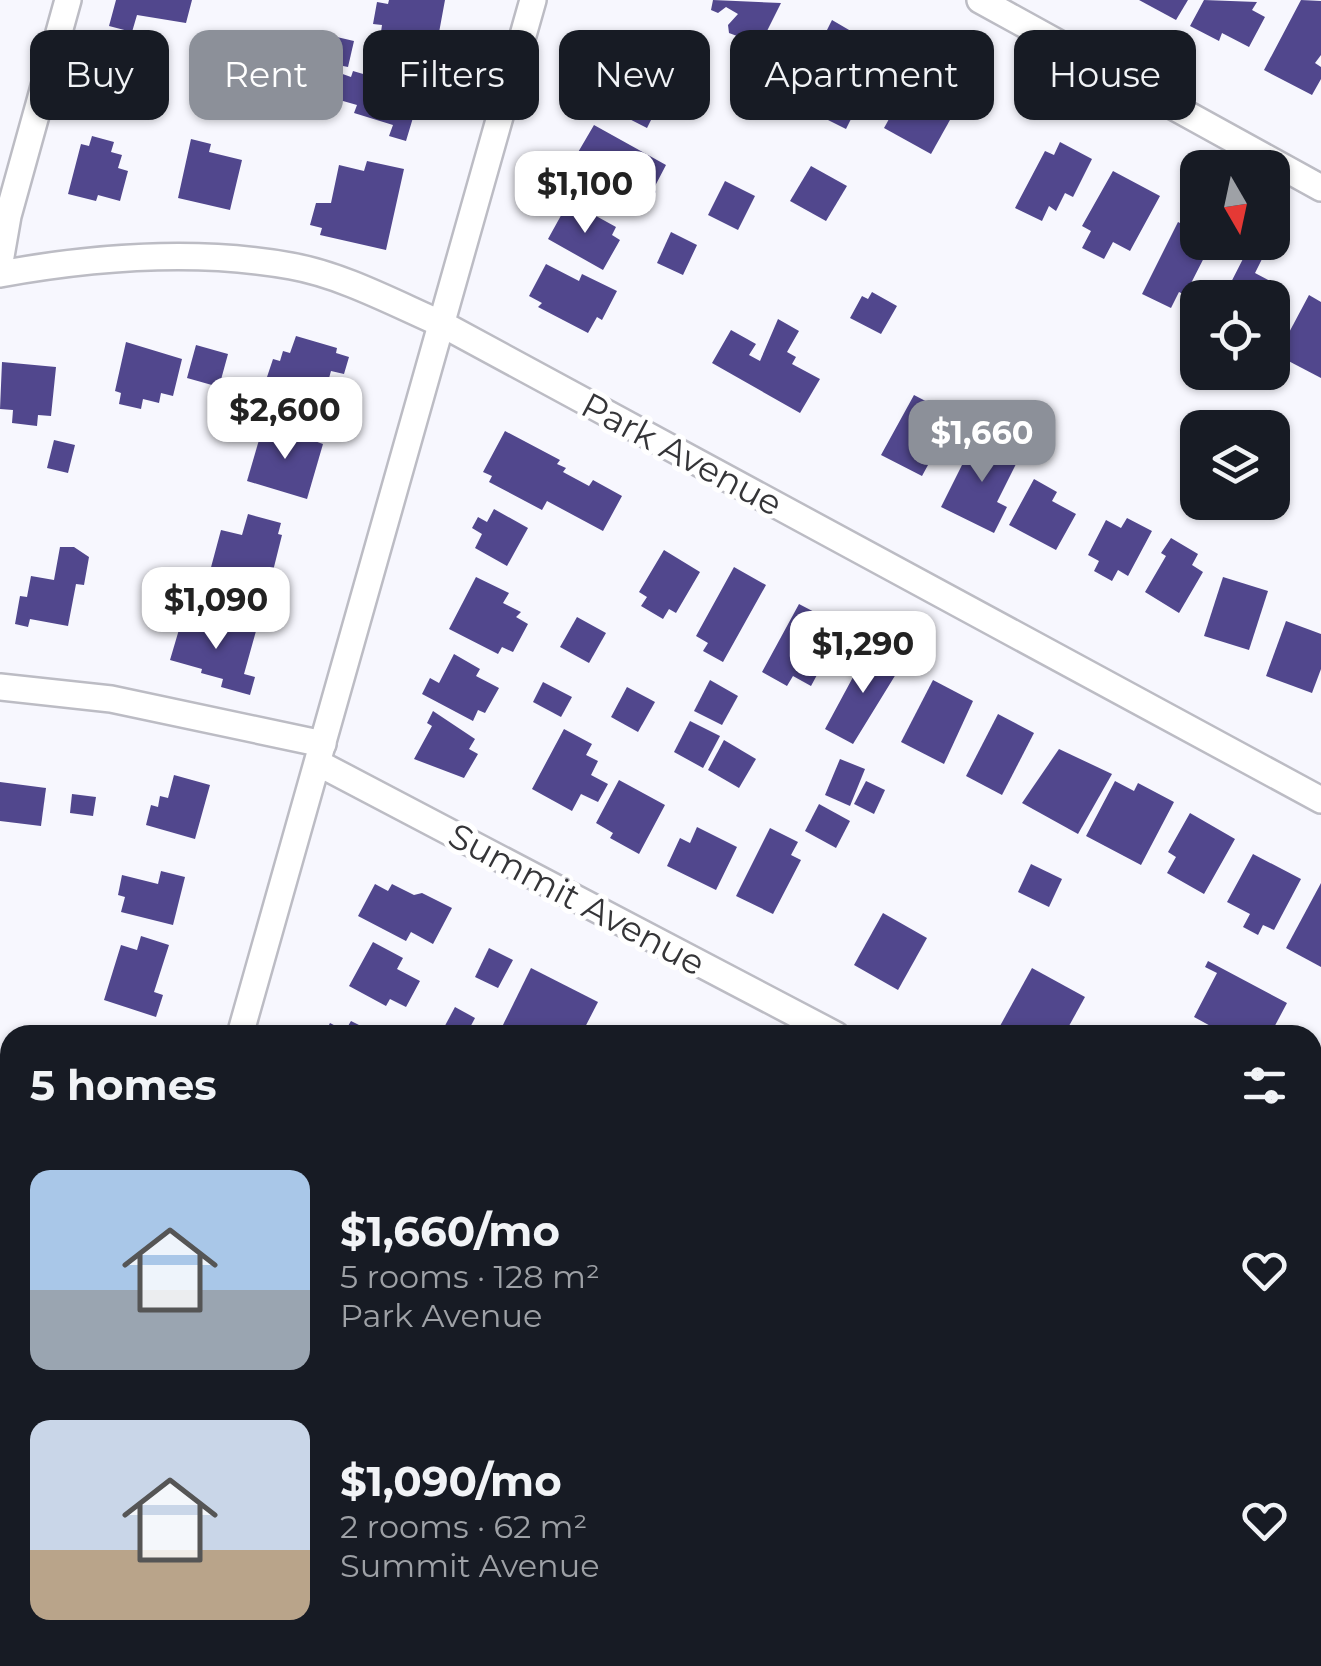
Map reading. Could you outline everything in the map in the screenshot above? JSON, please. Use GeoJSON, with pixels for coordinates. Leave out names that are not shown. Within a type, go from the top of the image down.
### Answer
{"type":"FeatureCollection","features":[{"type":"Feature","properties":{"kind":"street"},"geometry":{"type":"LineString","coordinates":[[0,262],[8,216],[68,0]]}},
{"type":"Feature","properties":{"kind":"street"},"geometry":{"type":"LineString","coordinates":[[243,1025],[533,0]]}},
{"type":"Feature","properties":{"kind":"street"},"geometry":{"type":"LineString","coordinates":[[980,0],[1321,188]]}},
{"type":"Feature","properties":{"kind":"street","name":"Park Avenue"},"geometry":{"type":"LineString","coordinates":[[0,274],[58,264],[136,258],[293,266],[442,324],[1321,800]]}},
{"type":"Feature","properties":{"kind":"street","name":"Summit Avenue"},"geometry":{"type":"LineString","coordinates":[[0,687],[111,699],[320,753],[818,1025]]}},
{"type":"Feature","properties":{"kind":"building"},"geometry":{"type":"Polygon","coordinates":[[[116,0],[192,0],[186,23],[137,15],[133,30],[109,26],[116,0]]]}},
{"type":"Feature","properties":{"kind":"building"},"geometry":{"type":"Polygon","coordinates":[[[389,0],[445,0],[439,30],[381,30],[382,25],[373,24],[377,2],[388,4],[389,0]]]}},
{"type":"Feature","properties":{"kind":"building"},"geometry":{"type":"Polygon","coordinates":[[[713,0],[781,3],[768,30],[730,30],[730,33],[728,25],[738,14],[726,7],[718,13],[711,10],[713,0]]]}},
{"type":"Feature","properties":{"kind":"building"},"geometry":{"type":"Polygon","coordinates":[[[1139,0],[1188,0],[1176,20],[1139,0]]]}},
{"type":"Feature","properties":{"kind":"building"},"geometry":{"type":"Polygon","coordinates":[[[1204,0],[1257,2],[1252,10],[1265,17],[1249,47],[1222,33],[1219,41],[1190,26],[1204,0]]]}},
{"type":"Feature","properties":{"kind":"building"},"geometry":{"type":"Polygon","coordinates":[[[1301,0],[1321,1],[1321,55],[1315,63],[1321,67],[1321,79],[1312,95],[1264,70],[1301,0]]]}},
{"type":"Feature","properties":{"kind":"building"},"geometry":{"type":"Polygon","coordinates":[[[832,20],[849,30],[827,30],[832,20]]]}},
{"type":"Feature","properties":{"kind":"building"},"geometry":{"type":"Polygon","coordinates":[[[343,38],[354,41],[348,67],[343,66],[343,38]]]}},
{"type":"Feature","properties":{"kind":"building"},"geometry":{"type":"Polygon","coordinates":[[[353,71],[363,74],[363,116],[354,113],[357,105],[343,101],[343,74],[351,77],[353,71]]]}},
{"type":"Feature","properties":{"kind":"building"},"geometry":{"type":"Polygon","coordinates":[[[377,120],[412,120],[406,141],[389,136],[393,125],[377,120]]]}},
{"type":"Feature","properties":{"kind":"building"},"geometry":{"type":"Polygon","coordinates":[[[631,120],[651,120],[647,128],[631,120]]]}},
{"type":"Feature","properties":{"kind":"building"},"geometry":{"type":"Polygon","coordinates":[[[828,120],[850,120],[846,129],[828,120]]]}},
{"type":"Feature","properties":{"kind":"building"},"geometry":{"type":"Polygon","coordinates":[[[888,120],[950,120],[931,154],[884,128],[888,120]]]}},
{"type":"Feature","properties":{"kind":"building"},"geometry":{"type":"Polygon","coordinates":[[[594,125],[666,165],[654,188],[656,192],[643,207],[570,166],[594,125]]]}},
{"type":"Feature","properties":{"kind":"building"},"geometry":{"type":"Polygon","coordinates":[[[92,136],[114,142],[111,152],[122,155],[118,168],[128,171],[120,201],[98,195],[96,201],[68,194],[81,144],[89,146],[92,136]]]}},
{"type":"Feature","properties":{"kind":"building"},"geometry":{"type":"Polygon","coordinates":[[[191,139],[211,144],[209,152],[242,160],[230,210],[178,198],[191,139]]]}},
{"type":"Feature","properties":{"kind":"building"},"geometry":{"type":"Polygon","coordinates":[[[1060,142],[1092,159],[1073,197],[1065,193],[1056,211],[1049,206],[1042,221],[1015,208],[1045,151],[1054,155],[1060,142]]]}},
{"type":"Feature","properties":{"kind":"building"},"geometry":{"type":"Polygon","coordinates":[[[367,161],[404,169],[386,250],[320,235],[322,228],[310,225],[316,203],[331,203],[339,165],[364,171],[367,161]]]}},
{"type":"Feature","properties":{"kind":"building"},"geometry":{"type":"Polygon","coordinates":[[[811,166],[847,186],[826,221],[790,201],[811,166]]]}},
{"type":"Feature","properties":{"kind":"building"},"geometry":{"type":"Polygon","coordinates":[[[1113,171],[1160,196],[1130,251],[1113,242],[1104,259],[1082,248],[1091,231],[1082,226],[1113,171]]]}},
{"type":"Feature","properties":{"kind":"building"},"geometry":{"type":"Polygon","coordinates":[[[725,181],[755,196],[738,230],[708,215],[725,181]]]}},
{"type":"Feature","properties":{"kind":"building"},"geometry":{"type":"Polygon","coordinates":[[[569,201],[616,227],[612,235],[620,240],[603,270],[548,239],[569,201]]]}},
{"type":"Feature","properties":{"kind":"building"},"geometry":{"type":"Polygon","coordinates":[[[1180,223],[1180,260],[1203,260],[1193,280],[1180,280],[1180,292],[1171,308],[1142,294],[1180,223]]]}},
{"type":"Feature","properties":{"kind":"building"},"geometry":{"type":"Polygon","coordinates":[[[671,232],[697,245],[683,275],[657,263],[671,232]]]}},
{"type":"Feature","properties":{"kind":"building"},"geometry":{"type":"Polygon","coordinates":[[[1242,260],[1262,260],[1255,273],[1268,280],[1232,280],[1242,260]]]}},
{"type":"Feature","properties":{"kind":"building"},"geometry":{"type":"Polygon","coordinates":[[[546,264],[579,281],[582,274],[617,291],[602,320],[597,317],[588,333],[538,307],[542,303],[529,296],[546,264]]]}},
{"type":"Feature","properties":{"kind":"building"},"geometry":{"type":"Polygon","coordinates":[[[872,292],[897,306],[881,334],[850,318],[862,296],[868,299],[872,292]]]}},
{"type":"Feature","properties":{"kind":"building"},"geometry":{"type":"Polygon","coordinates":[[[1309,295],[1321,302],[1321,378],[1290,362],[1290,331],[1309,295]]]}},
{"type":"Feature","properties":{"kind":"building"},"geometry":{"type":"Polygon","coordinates":[[[778,319],[799,331],[787,352],[796,357],[792,364],[820,379],[800,413],[712,363],[731,330],[756,344],[749,355],[760,361],[778,319]]]}},
{"type":"Feature","properties":{"kind":"building"},"geometry":{"type":"Polygon","coordinates":[[[296,336],[337,348],[336,353],[349,357],[344,374],[331,371],[324,396],[266,380],[273,359],[280,361],[283,351],[290,353],[296,336]]]}},
{"type":"Feature","properties":{"kind":"building"},"geometry":{"type":"Polygon","coordinates":[[[126,342],[182,359],[173,396],[161,393],[159,403],[143,399],[141,409],[119,404],[121,393],[115,391],[126,342]]]}},
{"type":"Feature","properties":{"kind":"building"},"geometry":{"type":"Polygon","coordinates":[[[196,345],[228,354],[219,387],[187,378],[196,345]]]}},
{"type":"Feature","properties":{"kind":"building"},"geometry":{"type":"Polygon","coordinates":[[[2,362],[56,367],[51,416],[38,415],[37,426],[12,423],[13,410],[0,409],[2,362]]]}},
{"type":"Feature","properties":{"kind":"building"},"geometry":{"type":"Polygon","coordinates":[[[914,395],[937,407],[923,434],[940,443],[922,476],[881,455],[914,395]]]}},
{"type":"Feature","properties":{"kind":"building"},"geometry":{"type":"Polygon","coordinates":[[[264,423],[323,444],[307,499],[247,481],[264,423]]]}},
{"type":"Feature","properties":{"kind":"building"},"geometry":{"type":"Polygon","coordinates":[[[505,431],[560,460],[557,464],[566,468],[563,472],[589,486],[593,480],[622,496],[603,531],[547,501],[542,510],[489,482],[492,476],[483,472],[505,431]]]}},
{"type":"Feature","properties":{"kind":"building"},"geometry":{"type":"Polygon","coordinates":[[[54,440],[75,445],[68,473],[47,468],[54,440]]]}},
{"type":"Feature","properties":{"kind":"building"},"geometry":{"type":"Polygon","coordinates":[[[997,440],[1022,452],[997,502],[1007,507],[994,533],[941,507],[973,443],[990,452],[997,440]]]}},
{"type":"Feature","properties":{"kind":"building"},"geometry":{"type":"Polygon","coordinates":[[[1034,479],[1057,492],[1052,501],[1076,514],[1056,550],[1009,525],[1034,479]]]}},
{"type":"Feature","properties":{"kind":"building"},"geometry":{"type":"Polygon","coordinates":[[[494,509],[528,528],[507,566],[475,548],[482,534],[472,528],[478,517],[487,522],[494,509]]]}},
{"type":"Feature","properties":{"kind":"building"},"geometry":{"type":"Polygon","coordinates":[[[248,514],[281,523],[278,534],[282,535],[269,587],[210,571],[221,530],[242,535],[248,514]]]}},
{"type":"Feature","properties":{"kind":"building"},"geometry":{"type":"Polygon","coordinates":[[[1127,518],[1152,531],[1128,576],[1118,570],[1112,581],[1094,571],[1099,561],[1088,555],[1106,520],[1121,528],[1127,518]]]}},
{"type":"Feature","properties":{"kind":"building"},"geometry":{"type":"Polygon","coordinates":[[[1171,538],[1198,554],[1192,565],[1203,572],[1179,613],[1145,592],[1166,556],[1161,553],[1171,538]]]}},
{"type":"Feature","properties":{"kind":"building"},"geometry":{"type":"Polygon","coordinates":[[[60,547],[74,547],[89,557],[84,585],[76,584],[68,626],[30,619],[28,627],[15,624],[20,596],[27,597],[31,576],[54,580],[60,547]]]}},
{"type":"Feature","properties":{"kind":"building"},"geometry":{"type":"Polygon","coordinates":[[[664,550],[700,572],[676,613],[669,609],[663,619],[641,606],[647,597],[639,592],[664,550]]]}},
{"type":"Feature","properties":{"kind":"building"},"geometry":{"type":"Polygon","coordinates":[[[734,567],[766,585],[723,662],[703,651],[708,643],[696,636],[734,567]]]}},
{"type":"Feature","properties":{"kind":"building"},"geometry":{"type":"Polygon","coordinates":[[[476,577],[509,593],[503,603],[521,612],[516,617],[528,624],[513,652],[502,647],[498,654],[449,629],[476,577]]]}},
{"type":"Feature","properties":{"kind":"building"},"geometry":{"type":"Polygon","coordinates":[[[1223,577],[1268,591],[1249,650],[1204,636],[1223,577]]]}},
{"type":"Feature","properties":{"kind":"building"},"geometry":{"type":"Polygon","coordinates":[[[799,604],[843,627],[811,686],[793,676],[787,686],[762,672],[799,604]]]}},
{"type":"Feature","properties":{"kind":"building"},"geometry":{"type":"Polygon","coordinates":[[[183,616],[256,631],[244,674],[255,677],[250,695],[221,687],[223,679],[201,673],[202,669],[170,660],[183,616]]]}},
{"type":"Feature","properties":{"kind":"building"},"geometry":{"type":"Polygon","coordinates":[[[577,617],[606,633],[589,663],[560,647],[577,617]]]}},
{"type":"Feature","properties":{"kind":"building"},"geometry":{"type":"Polygon","coordinates":[[[1286,621],[1321,634],[1321,669],[1312,693],[1266,676],[1286,621]]]}},
{"type":"Feature","properties":{"kind":"building"},"geometry":{"type":"Polygon","coordinates":[[[866,653],[884,662],[889,653],[904,661],[853,744],[825,729],[866,653]]]}},
{"type":"Feature","properties":{"kind":"building"},"geometry":{"type":"Polygon","coordinates":[[[454,654],[480,669],[476,676],[499,688],[485,713],[478,710],[473,721],[422,694],[430,678],[439,683],[454,654]]]}},
{"type":"Feature","properties":{"kind":"building"},"geometry":{"type":"Polygon","coordinates":[[[710,680],[738,696],[722,725],[694,711],[710,680]]]}},
{"type":"Feature","properties":{"kind":"building"},"geometry":{"type":"Polygon","coordinates":[[[933,680],[973,701],[944,764],[901,742],[933,680]]]}},
{"type":"Feature","properties":{"kind":"building"},"geometry":{"type":"Polygon","coordinates":[[[543,682],[572,697],[561,717],[533,702],[543,682]]]}},
{"type":"Feature","properties":{"kind":"building"},"geometry":{"type":"Polygon","coordinates":[[[627,687],[655,702],[638,732],[611,717],[627,687]]]}},
{"type":"Feature","properties":{"kind":"building"},"geometry":{"type":"Polygon","coordinates":[[[433,711],[475,739],[469,749],[478,754],[464,778],[414,759],[432,726],[427,723],[433,711]]]}},
{"type":"Feature","properties":{"kind":"building"},"geometry":{"type":"Polygon","coordinates":[[[998,714],[1034,733],[1002,795],[966,776],[998,714]]]}},
{"type":"Feature","properties":{"kind":"building"},"geometry":{"type":"Polygon","coordinates":[[[690,721],[720,736],[703,768],[674,752],[690,721]]]}},
{"type":"Feature","properties":{"kind":"building"},"geometry":{"type":"Polygon","coordinates":[[[564,729],[592,744],[586,755],[598,761],[591,775],[608,784],[598,802],[581,794],[572,811],[532,789],[564,729]]]}},
{"type":"Feature","properties":{"kind":"building"},"geometry":{"type":"Polygon","coordinates":[[[724,740],[756,759],[739,788],[708,770],[724,740]]]}},
{"type":"Feature","properties":{"kind":"building"},"geometry":{"type":"Polygon","coordinates":[[[1059,749],[1112,774],[1078,834],[1022,803],[1059,749]]]}},
{"type":"Feature","properties":{"kind":"building"},"geometry":{"type":"Polygon","coordinates":[[[840,759],[865,769],[850,806],[825,795],[840,759]]]}},
{"type":"Feature","properties":{"kind":"building"},"geometry":{"type":"Polygon","coordinates":[[[174,775],[210,785],[195,839],[146,825],[151,805],[158,807],[160,796],[168,798],[174,775]]]}},
{"type":"Feature","properties":{"kind":"building"},"geometry":{"type":"Polygon","coordinates":[[[619,780],[665,805],[639,854],[610,838],[613,833],[596,823],[619,780]]]}},
{"type":"Feature","properties":{"kind":"building"},"geometry":{"type":"Polygon","coordinates":[[[866,781],[885,790],[874,814],[854,804],[866,781]]]}},
{"type":"Feature","properties":{"kind":"building"},"geometry":{"type":"Polygon","coordinates":[[[1115,781],[1134,791],[1138,783],[1174,802],[1141,865],[1086,836],[1115,781]]]}},
{"type":"Feature","properties":{"kind":"building"},"geometry":{"type":"Polygon","coordinates":[[[0,782],[46,788],[41,826],[0,821],[0,782]]]}},
{"type":"Feature","properties":{"kind":"building"},"geometry":{"type":"Polygon","coordinates":[[[72,794],[96,797],[93,816],[70,813],[72,794]]]}},
{"type":"Feature","properties":{"kind":"building"},"geometry":{"type":"Polygon","coordinates":[[[819,804],[850,821],[836,848],[805,831],[819,804]]]}},
{"type":"Feature","properties":{"kind":"building"},"geometry":{"type":"Polygon","coordinates":[[[1190,813],[1235,839],[1204,894],[1167,873],[1176,857],[1168,852],[1190,813]]]}},
{"type":"Feature","properties":{"kind":"building"},"geometry":{"type":"Polygon","coordinates":[[[697,827],[737,847],[716,890],[667,866],[680,838],[690,843],[697,827]]]}},
{"type":"Feature","properties":{"kind":"building"},"geometry":{"type":"Polygon","coordinates":[[[770,828],[798,842],[791,855],[801,860],[773,914],[736,896],[770,828]]]}},
{"type":"Feature","properties":{"kind":"building"},"geometry":{"type":"Polygon","coordinates":[[[1253,854],[1301,879],[1274,930],[1263,925],[1258,935],[1243,927],[1250,914],[1227,902],[1253,854]]]}},
{"type":"Feature","properties":{"kind":"building"},"geometry":{"type":"Polygon","coordinates":[[[1031,864],[1062,879],[1049,907],[1018,892],[1031,864]]]}},
{"type":"Feature","properties":{"kind":"building"},"geometry":{"type":"Polygon","coordinates":[[[161,871],[185,877],[173,925],[121,912],[125,897],[118,895],[122,875],[158,884],[161,871]]]}},
{"type":"Feature","properties":{"kind":"building"},"geometry":{"type":"Polygon","coordinates":[[[1321,883],[1321,967],[1286,948],[1321,883]]]}},
{"type":"Feature","properties":{"kind":"building"},"geometry":{"type":"Polygon","coordinates":[[[375,884],[388,891],[392,884],[414,895],[422,893],[452,908],[433,944],[411,932],[406,941],[358,916],[375,884]]]}},
{"type":"Feature","properties":{"kind":"building"},"geometry":{"type":"Polygon","coordinates":[[[883,913],[927,938],[898,990],[854,965],[883,913]]]}},
{"type":"Feature","properties":{"kind":"building"},"geometry":{"type":"Polygon","coordinates":[[[141,936],[169,945],[154,992],[163,995],[156,1017],[104,1000],[121,945],[137,950],[141,936]]]}},
{"type":"Feature","properties":{"kind":"building"},"geometry":{"type":"Polygon","coordinates":[[[373,942],[403,958],[397,969],[420,981],[406,1007],[390,999],[386,1006],[349,986],[373,942]]]}},
{"type":"Feature","properties":{"kind":"building"},"geometry":{"type":"Polygon","coordinates":[[[489,948],[513,960],[498,988],[475,977],[489,948]]]}},
{"type":"Feature","properties":{"kind":"building"},"geometry":{"type":"Polygon","coordinates":[[[1208,961],[1287,1003],[1275,1025],[1209,1025],[1194,1017],[1217,973],[1205,967],[1208,961]]]}},
{"type":"Feature","properties":{"kind":"building"},"geometry":{"type":"Polygon","coordinates":[[[531,968],[598,1002],[586,1025],[503,1025],[531,968]]]}},
{"type":"Feature","properties":{"kind":"building"},"geometry":{"type":"Polygon","coordinates":[[[1032,968],[1085,997],[1070,1025],[1001,1025],[1032,968]]]}},
{"type":"Feature","properties":{"kind":"building"},"geometry":{"type":"Polygon","coordinates":[[[455,1007],[475,1018],[471,1025],[445,1025],[455,1007]]]}}]}
